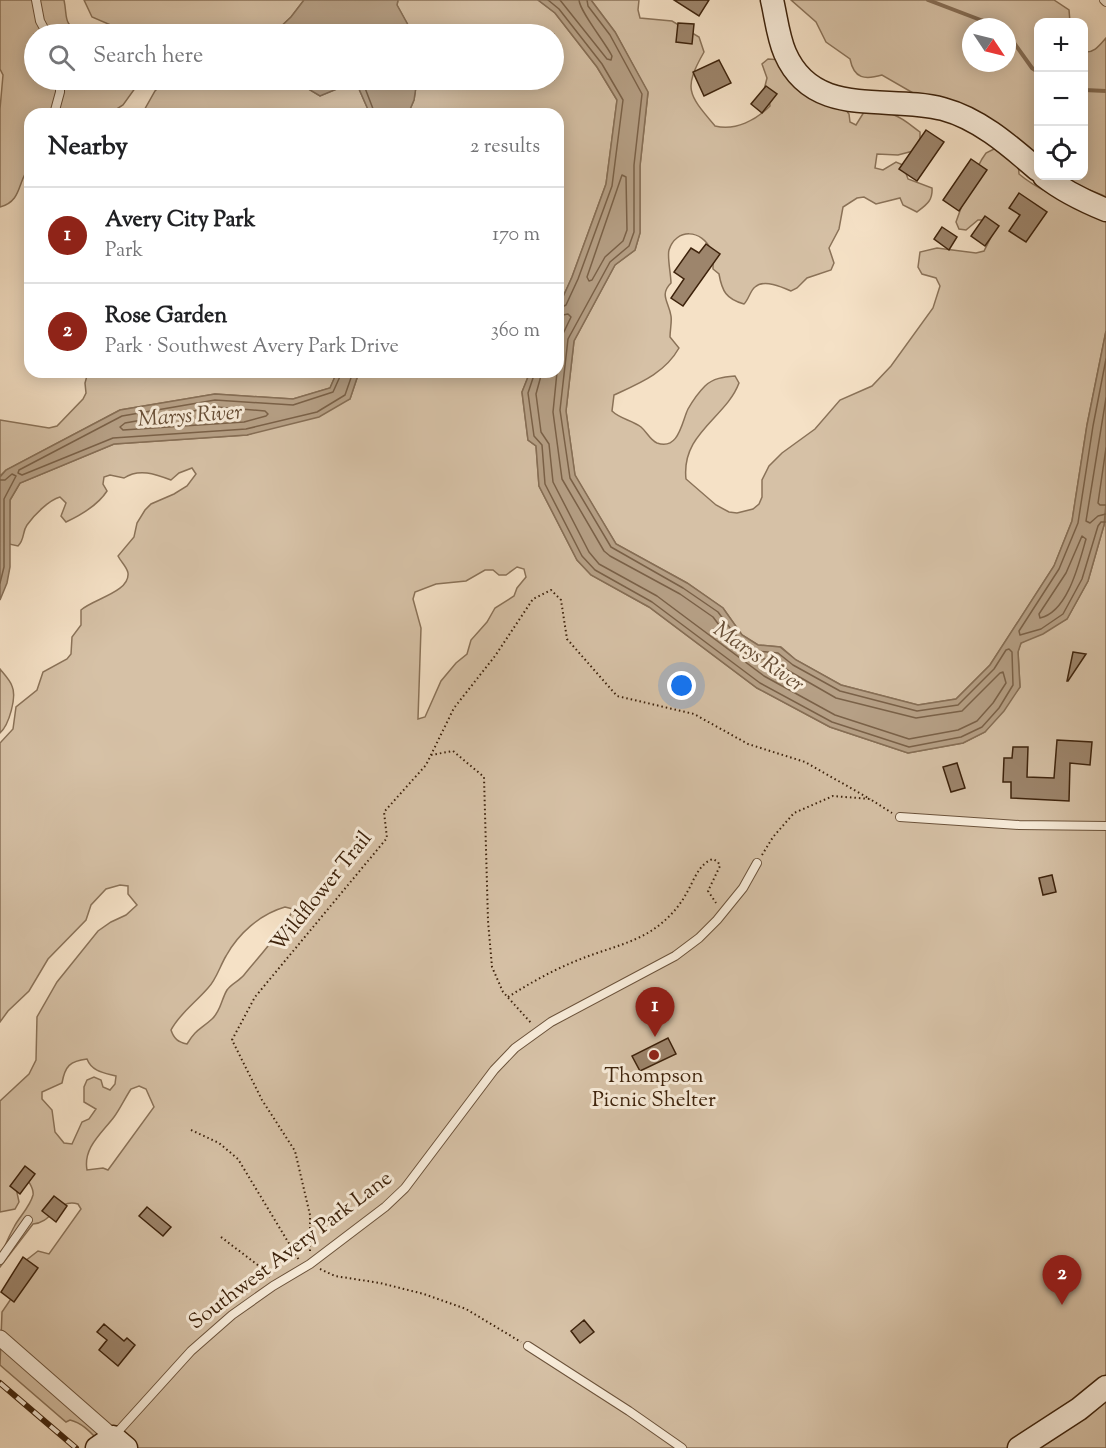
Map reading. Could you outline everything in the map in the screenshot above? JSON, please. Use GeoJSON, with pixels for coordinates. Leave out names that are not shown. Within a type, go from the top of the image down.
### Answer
{"type":"FeatureCollection","features":[{"type":"Feature","properties":{"kind":"street"},"geometry":{"type":"LineString","coordinates":[[772,0],[785,53],[803,81],[830,96],[846,100],[908,103],[954,112],[979,124],[1034,167]]}},
{"type":"Feature","properties":{"kind":"street"},"geometry":{"type":"LineString","coordinates":[[1049,180],[1080,200],[1106,210]]}},
{"type":"Feature","properties":{"kind":"street"},"geometry":{"type":"LineString","coordinates":[[0,1338],[112,1444]]}},
{"type":"Feature","properties":{"kind":"street"},"geometry":{"type":"LineString","coordinates":[[1019,1448],[1079,1409],[1106,1387]]}},
{"type":"Feature","properties":{"kind":"lane"},"geometry":{"type":"LineString","coordinates":[[36,0],[42,24]]}},
{"type":"Feature","properties":{"kind":"lane"},"geometry":{"type":"LineString","coordinates":[[56,108],[60,90]]}},
{"type":"Feature","properties":{"kind":"lane"},"geometry":{"type":"LineString","coordinates":[[900,817],[1019,825],[1106,826]]}},
{"type":"Feature","properties":{"kind":"lane","name":"Southwest Avery Park Lane"},"geometry":{"type":"LineString","coordinates":[[112,1444],[191,1351],[232,1315],[276,1284],[307,1266],[385,1207],[405,1188],[494,1070],[515,1048],[538,1030],[675,956],[699,938],[726,910],[743,888],[757,864]]}},
{"type":"Feature","properties":{"kind":"lane"},"geometry":{"type":"LineString","coordinates":[[0,1260],[28,1220]]}},
{"type":"Feature","properties":{"kind":"lane"},"geometry":{"type":"LineString","coordinates":[[528,1346],[682,1448]]}},
{"type":"Feature","properties":{"kind":"path","name":"Wildflower Trail"},"geometry":{"type":"LineString","coordinates":[[307,1266],[310,1215],[295,1151],[262,1100],[232,1040],[255,997],[387,838],[384,812],[426,765],[454,708],[495,656],[533,599],[551,590],[561,600],[567,639],[617,696],[694,714],[748,744],[804,762],[870,799]]}},
{"type":"Feature","properties":{"kind":"path"},"geometry":{"type":"LineString","coordinates":[[431,756],[453,751],[484,777],[488,921],[492,967],[500,986],[508,997],[538,1030]]}},
{"type":"Feature","properties":{"kind":"path"},"geometry":{"type":"LineString","coordinates":[[757,864],[772,837],[794,813],[833,796],[870,799],[900,817]]}},
{"type":"Feature","properties":{"kind":"path"},"geometry":{"type":"LineString","coordinates":[[508,997],[535,980],[584,957],[650,932],[670,916],[686,895],[696,874],[707,861],[713,859],[720,866],[708,891],[714,902],[726,910]]}},
{"type":"Feature","properties":{"kind":"path"},"geometry":{"type":"LineString","coordinates":[[191,1130],[219,1143],[238,1159],[307,1266],[335,1276],[380,1282],[466,1309],[528,1346]]}},
{"type":"Feature","properties":{"kind":"path"},"geometry":{"type":"LineString","coordinates":[[221,1237],[259,1266],[276,1284]]}},
{"type":"Feature","properties":{"kind":"shaded area"},"geometry":{"type":"Polygon","coordinates":[[[0,0],[64,0],[69,24],[24,24],[24,90],[134,90],[118,108],[24,108],[24,177],[13,200],[0,207],[0,109],[3,75],[0,69],[0,0]]]}},
{"type":"Feature","properties":{"kind":"shaded area"},"geometry":{"type":"Polygon","coordinates":[[[84,0],[304,0],[284,24],[108,24],[92,17],[84,0]]]}},
{"type":"Feature","properties":{"kind":"shaded area"},"geometry":{"type":"Polygon","coordinates":[[[398,0],[538,0],[555,13],[564,24],[407,24],[397,5],[398,0]]]}},
{"type":"Feature","properties":{"kind":"shaded area"},"geometry":{"type":"Polygon","coordinates":[[[591,0],[639,0],[640,18],[672,21],[699,37],[704,52],[693,75],[691,91],[699,106],[715,126],[738,126],[758,116],[770,106],[769,98],[763,94],[767,78],[762,64],[768,59],[783,60],[845,109],[849,114],[850,122],[856,125],[864,112],[879,112],[897,116],[920,132],[920,139],[913,151],[898,155],[877,154],[875,168],[883,170],[896,162],[903,165],[908,179],[932,188],[928,202],[917,212],[903,205],[900,198],[876,204],[864,197],[857,198],[843,207],[839,229],[829,248],[834,263],[831,270],[807,278],[791,291],[773,284],[763,284],[753,289],[744,304],[738,302],[723,290],[719,274],[713,269],[712,252],[702,238],[696,235],[683,235],[672,243],[669,250],[671,283],[665,295],[671,316],[670,337],[679,348],[659,371],[614,395],[612,411],[641,427],[657,443],[670,443],[678,434],[690,406],[705,386],[723,377],[735,376],[739,383],[733,395],[697,438],[686,463],[686,479],[716,505],[729,512],[737,513],[753,509],[759,504],[762,497],[762,480],[769,466],[782,453],[815,429],[840,400],[872,386],[891,366],[933,308],[940,286],[936,278],[922,274],[918,267],[920,252],[937,248],[976,253],[984,251],[994,231],[985,220],[978,220],[966,230],[959,229],[956,222],[971,180],[986,153],[1000,146],[1018,160],[1019,174],[1029,181],[1050,194],[1106,219],[1106,331],[1087,425],[1072,521],[1054,566],[990,665],[956,699],[918,705],[841,685],[796,660],[781,647],[758,645],[742,635],[723,608],[687,583],[616,544],[575,476],[566,411],[574,341],[615,265],[635,250],[640,233],[640,166],[648,93],[615,32],[591,0]]]}},
{"type":"Feature","properties":{"kind":"shaded area"},"geometry":{"type":"Polygon","coordinates":[[[791,0],[1054,0],[1069,10],[1070,18],[1034,18],[1034,171],[927,101],[882,75],[865,77],[857,74],[850,59],[826,42],[816,22],[791,0]]]}},
{"type":"Feature","properties":{"kind":"shaded area"},"geometry":{"type":"Polygon","coordinates":[[[564,25],[597,67],[617,100],[606,184],[564,295],[564,108],[411,108],[416,90],[564,90],[564,25]]]}},
{"type":"Feature","properties":{"kind":"shaded area"},"geometry":{"type":"Polygon","coordinates":[[[1106,38],[1106,197],[1056,180],[1088,180],[1088,52],[1099,46],[1106,38]]]}},
{"type":"Feature","properties":{"kind":"shaded area"},"geometry":{"type":"Polygon","coordinates":[[[310,90],[320,96],[334,90],[359,90],[367,108],[145,108],[155,91],[310,90]]]}},
{"type":"Feature","properties":{"kind":"shaded area"},"geometry":{"type":"Polygon","coordinates":[[[86,378],[334,378],[330,388],[293,399],[215,394],[120,410],[6,470],[0,476],[0,420],[49,428],[57,426],[83,399],[86,393],[86,378]]]}},
{"type":"Feature","properties":{"kind":"shaded area"},"geometry":{"type":"Polygon","coordinates":[[[357,378],[528,378],[522,392],[528,440],[536,446],[539,486],[577,560],[591,575],[649,607],[757,688],[830,727],[908,753],[963,743],[985,732],[1020,687],[1018,651],[1021,643],[1067,619],[1088,581],[1104,525],[1106,504],[1106,1448],[106,1448],[81,1425],[70,1420],[66,1422],[0,1365],[2,1312],[15,1293],[20,1265],[38,1251],[49,1254],[81,1209],[78,1204],[65,1204],[45,1220],[33,1224],[0,1267],[9,1236],[32,1199],[33,1193],[29,1182],[16,1188],[19,1202],[15,1209],[0,1212],[0,1101],[29,1074],[36,1060],[37,1017],[57,982],[98,931],[126,915],[137,905],[128,894],[128,886],[120,885],[106,889],[91,905],[86,920],[48,959],[29,991],[0,1022],[0,743],[13,729],[16,707],[37,690],[43,672],[67,659],[71,654],[72,637],[81,625],[81,610],[117,590],[127,580],[128,573],[118,556],[134,537],[137,523],[145,510],[151,504],[187,486],[196,474],[192,468],[179,473],[171,480],[141,473],[124,478],[110,475],[104,477],[103,484],[107,491],[94,505],[66,522],[61,516],[66,503],[60,497],[51,501],[30,521],[18,546],[9,544],[10,500],[20,483],[114,444],[247,435],[350,399],[357,378]],[[517,567],[506,575],[499,575],[493,570],[485,570],[466,581],[436,584],[415,592],[413,599],[421,628],[418,719],[425,717],[441,681],[467,654],[471,640],[487,622],[495,608],[514,596],[526,577],[524,569],[517,567]],[[285,907],[259,920],[237,940],[211,985],[183,1013],[171,1030],[177,1040],[187,1044],[196,1032],[215,1016],[227,990],[244,975],[285,924],[293,909],[285,907]],[[87,1059],[69,1065],[62,1083],[42,1092],[42,1099],[52,1110],[55,1132],[64,1143],[72,1144],[82,1122],[89,1119],[96,1109],[84,1102],[84,1087],[87,1080],[94,1077],[101,1080],[103,1087],[110,1090],[115,1084],[116,1076],[95,1069],[87,1059]],[[139,1086],[131,1089],[116,1114],[90,1148],[86,1162],[87,1170],[103,1168],[108,1170],[154,1107],[146,1089],[139,1086]]]}},
{"type":"Feature","properties":{"kind":"shaded area"},"geometry":{"type":"Polygon","coordinates":[[[0,669],[11,684],[14,697],[9,718],[0,733],[0,669]]]}},
{"type":"Feature","properties":{"kind":"water"},"geometry":{"type":"Polygon","coordinates":[[[304,0],[398,0],[397,5],[407,24],[284,24],[304,0]]]}},
{"type":"Feature","properties":{"kind":"water","name":"Marys River"},"geometry":{"type":"Polygon","coordinates":[[[538,0],[591,0],[615,32],[648,92],[640,166],[640,233],[635,250],[615,265],[574,341],[566,411],[575,475],[616,544],[687,583],[723,608],[742,635],[758,645],[780,647],[796,660],[841,685],[918,705],[956,699],[990,665],[1054,566],[1072,521],[1087,425],[1106,331],[1106,504],[1104,525],[1088,581],[1067,619],[1043,634],[1021,643],[1018,652],[1020,687],[1004,711],[985,732],[963,743],[908,753],[830,727],[757,688],[649,607],[591,575],[577,560],[539,486],[536,446],[528,440],[522,392],[528,378],[564,378],[564,295],[606,184],[617,100],[597,67],[555,13],[538,0]]]}},
{"type":"Feature","properties":{"kind":"water"},"geometry":{"type":"Polygon","coordinates":[[[310,90],[334,90],[320,96],[310,90]]]}},
{"type":"Feature","properties":{"kind":"water"},"geometry":{"type":"Polygon","coordinates":[[[359,90],[416,90],[411,108],[367,108],[359,90]]]}},
{"type":"Feature","properties":{"kind":"water","name":"Marys River"},"geometry":{"type":"Polygon","coordinates":[[[334,378],[357,378],[350,399],[319,417],[247,435],[114,444],[20,483],[10,500],[10,567],[0,600],[0,477],[6,470],[120,410],[215,394],[293,399],[330,388],[334,378]]]}},
{"type":"Feature","properties":{"kind":"building"},"geometry":{"type":"Polygon","coordinates":[[[674,0],[709,0],[699,16],[674,0]]]}},
{"type":"Feature","properties":{"kind":"building"},"geometry":{"type":"Polygon","coordinates":[[[678,23],[694,24],[692,44],[676,42],[678,23]]]}},
{"type":"Feature","properties":{"kind":"building"},"geometry":{"type":"Polygon","coordinates":[[[719,60],[731,83],[704,96],[693,72],[719,60]]]}},
{"type":"Feature","properties":{"kind":"building"},"geometry":{"type":"Polygon","coordinates":[[[766,86],[777,94],[762,113],[751,104],[766,86]]]}},
{"type":"Feature","properties":{"kind":"building"},"geometry":{"type":"Polygon","coordinates":[[[926,130],[944,142],[917,181],[899,169],[926,130]]]}},
{"type":"Feature","properties":{"kind":"building"},"geometry":{"type":"Polygon","coordinates":[[[971,159],[987,170],[959,211],[943,200],[971,159]]]}},
{"type":"Feature","properties":{"kind":"building"},"geometry":{"type":"Polygon","coordinates":[[[1019,193],[1047,212],[1026,242],[1009,231],[1020,215],[1009,208],[1019,193]]]}},
{"type":"Feature","properties":{"kind":"building"},"geometry":{"type":"Polygon","coordinates":[[[985,216],[999,226],[985,246],[971,236],[985,216]]]}},
{"type":"Feature","properties":{"kind":"building"},"geometry":{"type":"Polygon","coordinates":[[[942,227],[957,237],[949,250],[934,239],[942,227]]]}},
{"type":"Feature","properties":{"kind":"building"},"geometry":{"type":"Polygon","coordinates":[[[706,244],[720,254],[683,306],[671,298],[684,279],[674,272],[691,248],[699,253],[706,244]]]}},
{"type":"Feature","properties":{"kind":"building"},"geometry":{"type":"Polygon","coordinates":[[[1073,652],[1086,654],[1067,681],[1073,652]]]}},
{"type":"Feature","properties":{"kind":"building"},"geometry":{"type":"Polygon","coordinates":[[[1057,740],[1092,742],[1090,765],[1070,763],[1069,801],[1011,798],[1011,782],[1003,782],[1004,758],[1012,758],[1013,747],[1028,747],[1027,777],[1054,778],[1057,740]]]}},
{"type":"Feature","properties":{"kind":"building"},"geometry":{"type":"Polygon","coordinates":[[[957,763],[965,788],[951,792],[943,767],[957,763]]]}},
{"type":"Feature","properties":{"kind":"building"},"geometry":{"type":"Polygon","coordinates":[[[1052,875],[1056,892],[1043,895],[1039,878],[1052,875]]]}},
{"type":"Feature","properties":{"kind":"building","name":"Thompson Picnic Shelter"},"geometry":{"type":"Polygon","coordinates":[[[668,1038],[676,1054],[640,1071],[632,1056],[668,1038]]]}},
{"type":"Feature","properties":{"kind":"building"},"geometry":{"type":"Polygon","coordinates":[[[25,1166],[35,1174],[20,1194],[10,1186],[25,1166]]]}},
{"type":"Feature","properties":{"kind":"building"},"geometry":{"type":"Polygon","coordinates":[[[54,1196],[67,1206],[56,1222],[42,1211],[54,1196]]]}},
{"type":"Feature","properties":{"kind":"building"},"geometry":{"type":"Polygon","coordinates":[[[147,1207],[171,1227],[163,1236],[139,1216],[147,1207]]]}},
{"type":"Feature","properties":{"kind":"building"},"geometry":{"type":"Polygon","coordinates":[[[23,1257],[38,1268],[14,1302],[1,1292],[23,1257]]]}},
{"type":"Feature","properties":{"kind":"building"},"geometry":{"type":"Polygon","coordinates":[[[584,1320],[594,1332],[580,1343],[571,1331],[584,1320]]]}},
{"type":"Feature","properties":{"kind":"building"},"geometry":{"type":"Polygon","coordinates":[[[104,1324],[124,1341],[127,1338],[135,1345],[118,1366],[99,1350],[107,1340],[97,1332],[104,1324]]]}},
{"type":"Feature","properties":{"kind":"waterway"},"geometry":{"type":"LineString","coordinates":[[928,0],[975,18]]}},
{"type":"Feature","properties":{"kind":"waterway"},"geometry":{"type":"LineString","coordinates":[[1016,46],[1034,69]]}},
{"type":"Feature","properties":{"kind":"waterway"},"geometry":{"type":"LineString","coordinates":[[1088,90],[1106,91]]}},
{"type":"Feature","properties":{"kind":"railway"},"geometry":{"type":"LineString","coordinates":[[0,1383],[76,1448]]}},
{"type":"Feature","properties":{"kind":"place","name":"Avery City Park"},"geometry":{"type":"Point","coordinates":[655,1037]}},
{"type":"Feature","properties":{"kind":"place","name":"Thompson Picnic Shelter"},"geometry":{"type":"Point","coordinates":[654,1055]}},
{"type":"Feature","properties":{"kind":"place","name":"Rose Garden"},"geometry":{"type":"Point","coordinates":[1062,1305]}}]}
